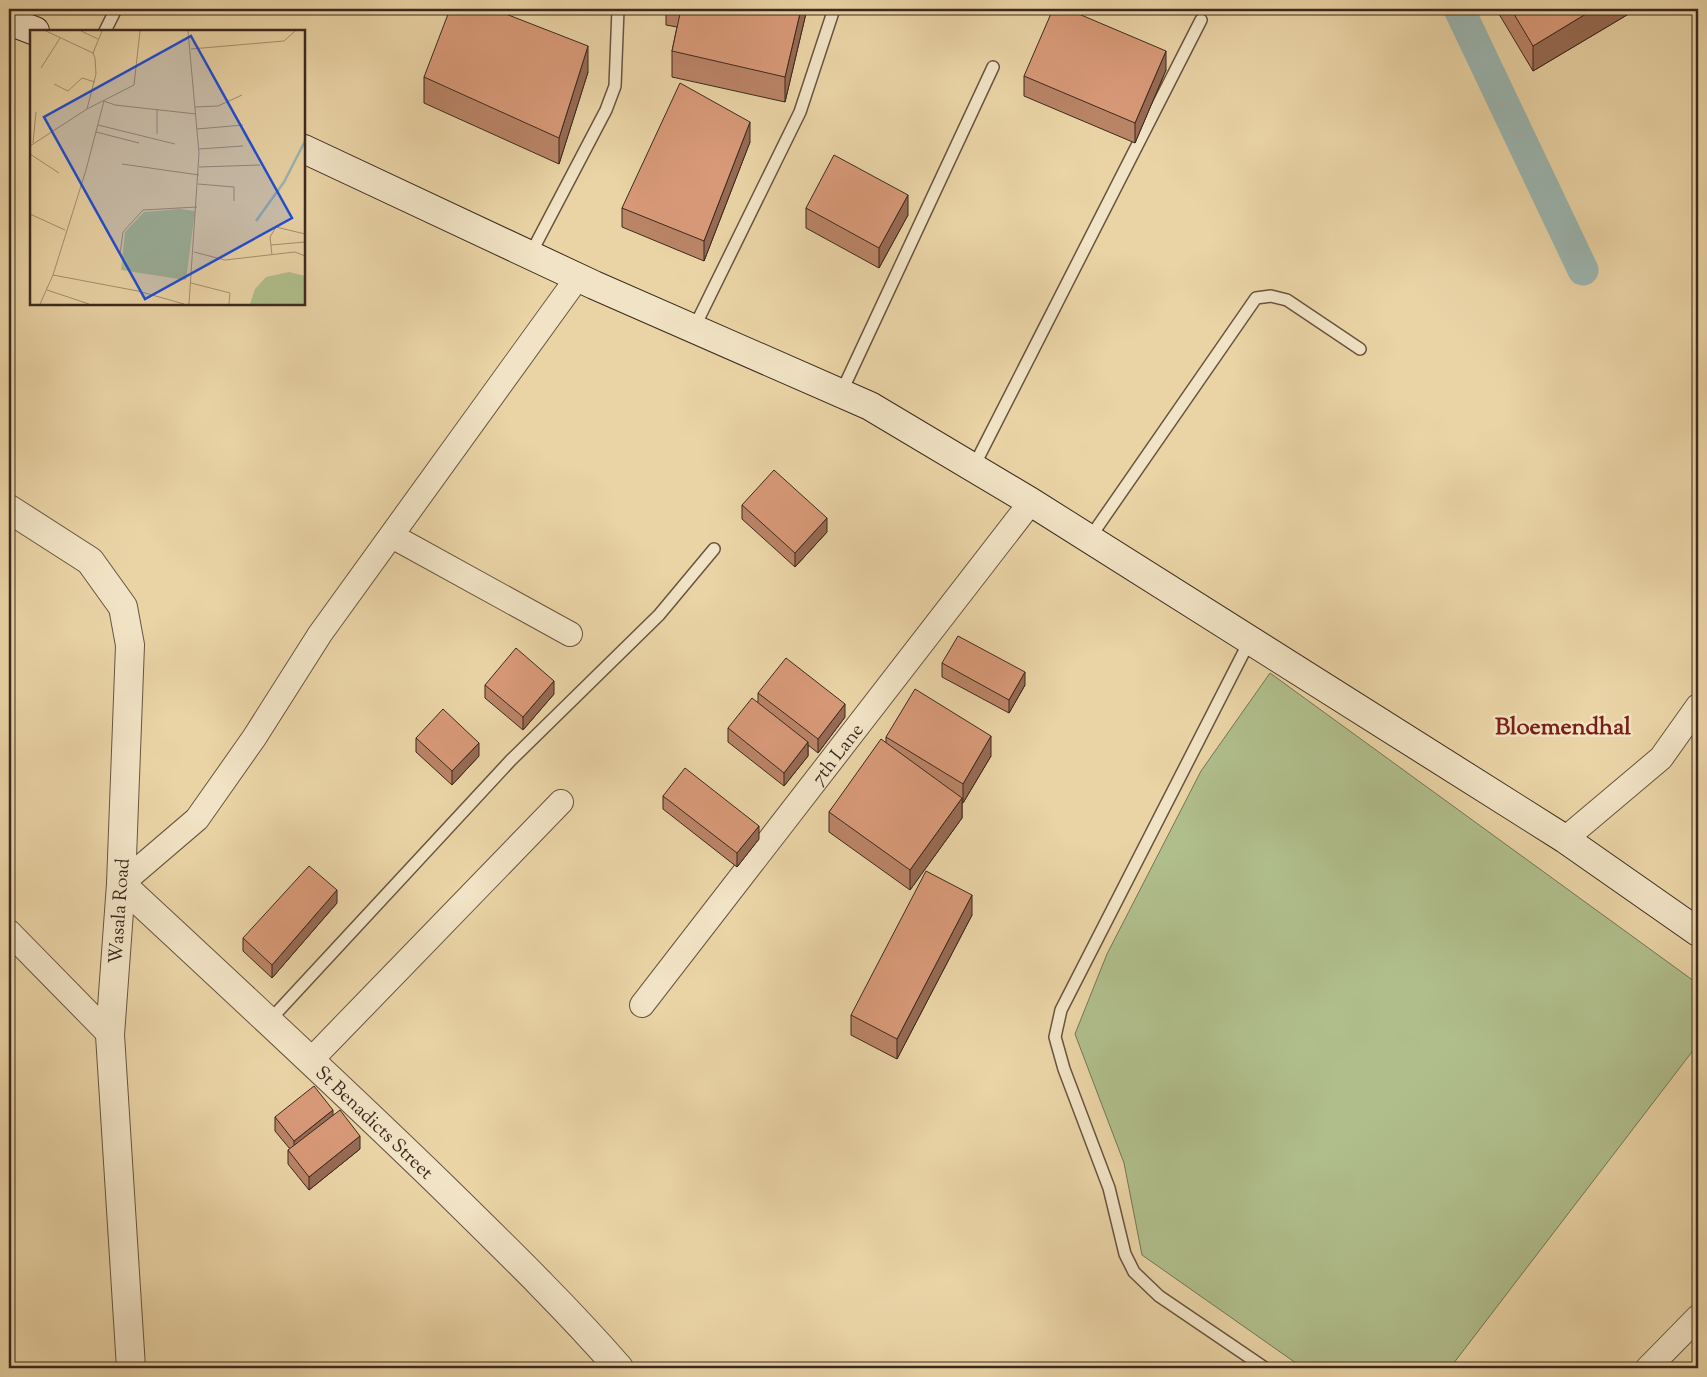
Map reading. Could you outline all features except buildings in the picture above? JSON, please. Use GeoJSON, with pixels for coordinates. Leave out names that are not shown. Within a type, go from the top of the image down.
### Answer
{"type":"FeatureCollection","features":[{"type":"Feature","properties":{"kind":"main road"},"geometry":{"type":"LineString","coordinates":[[9,21],[32,30]]}},
{"type":"Feature","properties":{"kind":"main road"},"geometry":{"type":"LineString","coordinates":[[305,149],[578,277],[870,406],[1031,502],[1565,839],[1698,932]]}},
{"type":"Feature","properties":{"kind":"main road","name":"Wasala Road"},"geometry":{"type":"LineString","coordinates":[[9,509],[90,560],[122,607],[130,645],[121,884],[110,1035],[131,1368]]}},
{"type":"Feature","properties":{"kind":"main road","name":"St Benadicts Street"},"geometry":{"type":"LineString","coordinates":[[121,884],[311,1060],[544,1286],[619,1368]]}},
{"type":"Feature","properties":{"kind":"street"},"geometry":{"type":"LineString","coordinates":[[121,884],[197,819],[254,738],[320,634],[578,277]]}},
{"type":"Feature","properties":{"kind":"street","name":"7th Lane"},"geometry":{"type":"LineString","coordinates":[[642,1005],[1031,502]]}},
{"type":"Feature","properties":{"kind":"street"},"geometry":{"type":"LineString","coordinates":[[392,536],[570,634]]}},
{"type":"Feature","properties":{"kind":"street"},"geometry":{"type":"LineString","coordinates":[[1565,839],[1661,758],[1698,706]]}},
{"type":"Feature","properties":{"kind":"street"},"geometry":{"type":"LineString","coordinates":[[311,1060],[561,802]]}},
{"type":"Feature","properties":{"kind":"street"},"geometry":{"type":"LineString","coordinates":[[9,932],[110,1035]]}},
{"type":"Feature","properties":{"kind":"street"},"geometry":{"type":"LineString","coordinates":[[1648,1368],[1698,1317]]}},
{"type":"Feature","properties":{"kind":"lane"},"geometry":{"type":"LineString","coordinates":[[106,30],[116,9]]}},
{"type":"Feature","properties":{"kind":"lane"},"geometry":{"type":"LineString","coordinates":[[530,255],[606,110],[615,86],[618,9]]}},
{"type":"Feature","properties":{"kind":"lane"},"geometry":{"type":"LineString","coordinates":[[694,328],[800,112],[834,9]]}},
{"type":"Feature","properties":{"kind":"lane"},"geometry":{"type":"LineString","coordinates":[[973,468],[1201,20]]}},
{"type":"Feature","properties":{"kind":"lane"},"geometry":{"type":"LineString","coordinates":[[841,393],[993,67]]}},
{"type":"Feature","properties":{"kind":"lane"},"geometry":{"type":"LineString","coordinates":[[1089,539],[1256,298],[1271,296],[1287,300],[1360,349]]}},
{"type":"Feature","properties":{"kind":"lane"},"geometry":{"type":"LineString","coordinates":[[269,1021],[511,760],[659,614],[714,549]]}},
{"type":"Feature","properties":{"kind":"lane"},"geometry":{"type":"LineString","coordinates":[[1250,640],[1061,1010],[1055,1037],[1067,1078],[1109,1188],[1125,1254],[1134,1272],[1159,1296],[1265,1368]]}},
{"type":"Feature","properties":{"kind":"green space"},"geometry":{"type":"Polygon","coordinates":[[[1270,673],[1698,984],[1698,1044],[1450,1368],[1303,1368],[1142,1255],[1124,1163],[1075,1034],[1107,954],[1201,771],[1270,673]]]}},
{"type":"Feature","properties":{"kind":"waterway"},"geometry":{"type":"LineString","coordinates":[[1459,9],[1583,270]]}},
{"type":"Feature","properties":{"kind":"district","name":"Bloemendhal"},"geometry":{"type":"Point","coordinates":[1563,726]}}]}
